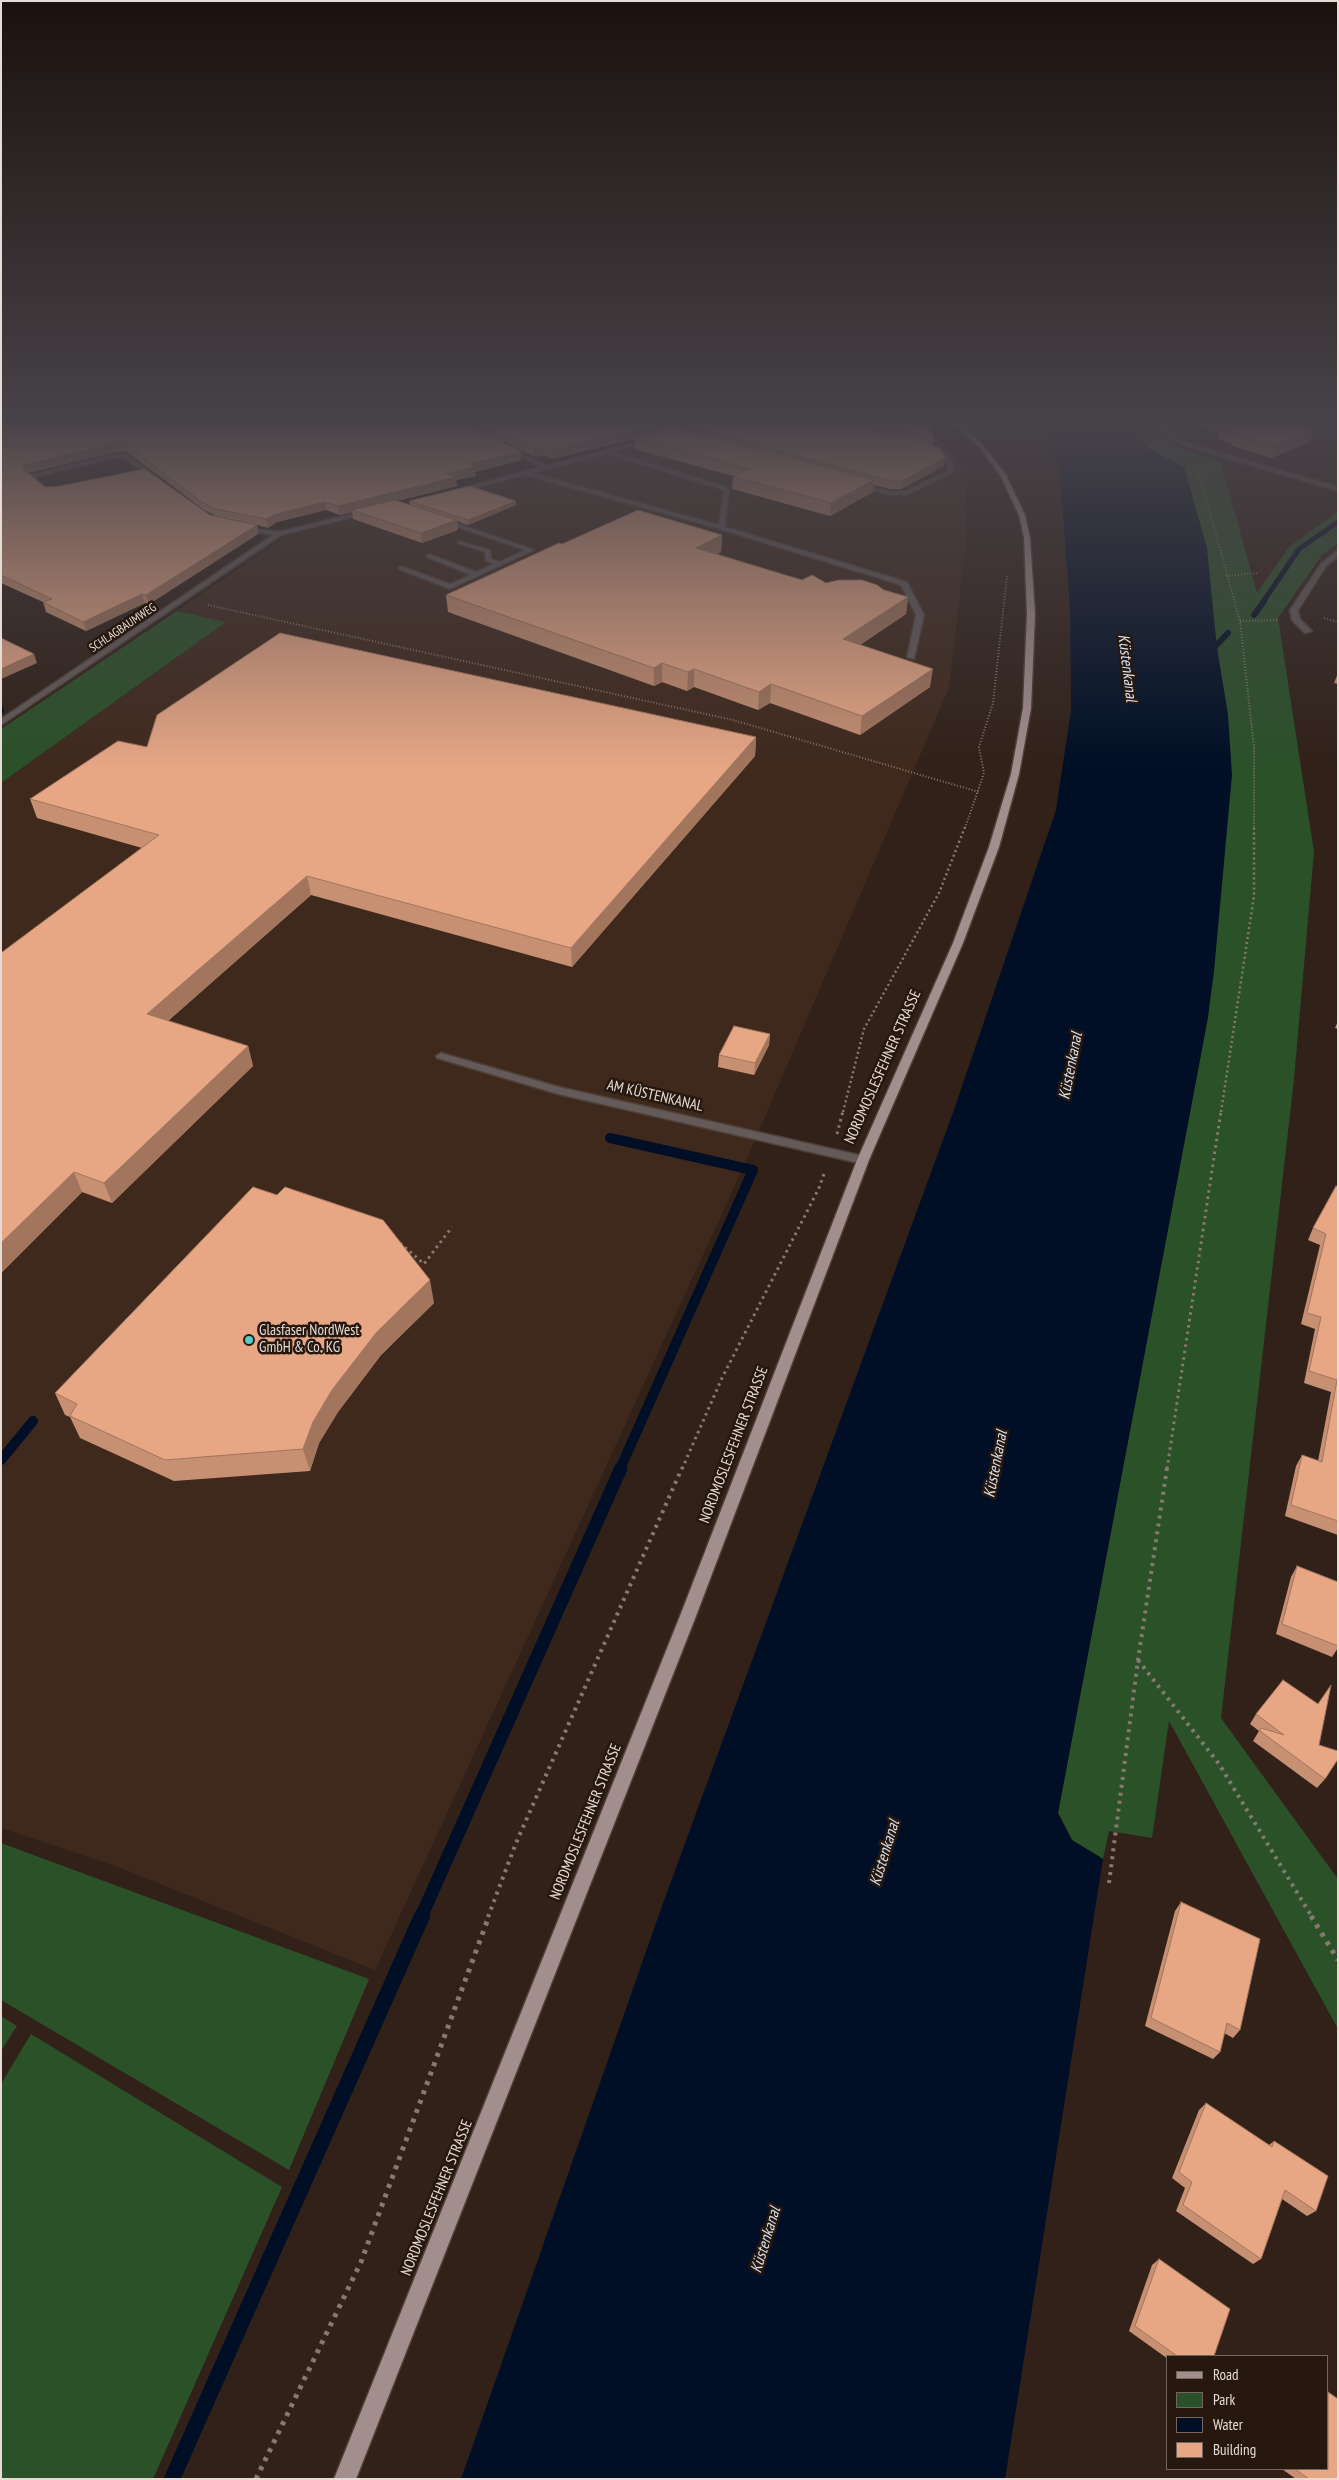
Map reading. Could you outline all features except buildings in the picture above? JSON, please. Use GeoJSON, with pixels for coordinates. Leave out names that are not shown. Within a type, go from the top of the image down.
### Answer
{"type":"FeatureCollection","features":[{"type":"Feature","properties":{"kind":"main road","name":"NORDMOSLESFEHNER STRASSE"},"geometry":{"type":"LineString","coordinates":[[345,2479],[688,1616],[863,1160],[958,943],[994,847],[1015,774],[1027,708],[1031,614],[1028,538]]}},
{"type":"Feature","properties":{"kind":"street","name":"SCHLAGBAUMWEG"},"geometry":{"type":"LineString","coordinates":[[1,723],[186,600],[275,538]]}},
{"type":"Feature","properties":{"kind":"street"},"geometry":{"type":"LineString","coordinates":[[401,568],[450,587],[531,550],[495,538]]}},
{"type":"Feature","properties":{"kind":"street"},"geometry":{"type":"LineString","coordinates":[[754,538],[904,584],[920,615],[911,657]]}},
{"type":"Feature","properties":{"kind":"street"},"geometry":{"type":"LineString","coordinates":[[460,542],[488,551],[488,560],[500,564]]}},
{"type":"Feature","properties":{"kind":"street"},"geometry":{"type":"LineString","coordinates":[[1308,631],[1296,620],[1294,610],[1323,565],[1338,552]]}},
{"type":"Feature","properties":{"kind":"street"},"geometry":{"type":"LineString","coordinates":[[429,556],[477,575]]}},
{"type":"Feature","properties":{"kind":"street","name":"AM KÜSTENKANAL"},"geometry":{"type":"LineString","coordinates":[[441,1056],[558,1090],[863,1160]]}},
{"type":"Feature","properties":{"kind":"path"},"geometry":{"type":"LineString","coordinates":[[1108,1883],[1138,1660],[1254,896],[1254,748],[1240,621],[1215,538]]}},
{"type":"Feature","properties":{"kind":"path"},"geometry":{"type":"LineString","coordinates":[[1226,576],[1258,573]]}},
{"type":"Feature","properties":{"kind":"path"},"geometry":{"type":"LineString","coordinates":[[256,2479],[362,2262],[516,1843],[722,1378],[819,1188],[831,1153],[864,1028],[939,893],[980,792],[984,773],[979,747],[993,703],[1007,574]]}},
{"type":"Feature","properties":{"kind":"path"},"geometry":{"type":"LineString","coordinates":[[186,600],[733,720],[980,792]]}},
{"type":"Feature","properties":{"kind":"path"},"geometry":{"type":"LineString","coordinates":[[1240,621],[1296,620]]}},
{"type":"Feature","properties":{"kind":"path"},"geometry":{"type":"LineString","coordinates":[[398,1241],[424,1264],[452,1227]]}},
{"type":"Feature","properties":{"kind":"path"},"geometry":{"type":"LineString","coordinates":[[1138,1660],[1219,1764],[1338,1960]]}},
{"type":"Feature","properties":{"kind":"shaded area"},"geometry":{"type":"Polygon","coordinates":[[[284,538],[966,538],[949,688],[747,1159],[375,1970],[118,1867],[1,1828],[1,783],[226,622],[177,611],[284,538]]]}},
{"type":"Feature","properties":{"kind":"green space"},"geometry":{"type":"Polygon","coordinates":[[[1196,538],[1242,538],[1257,593],[1289,547],[1302,538],[1338,538],[1338,543],[1322,555],[1278,618],[1314,852],[1294,1079],[1221,1718],[1338,1879],[1338,2029],[1169,1721],[1152,1838],[1109,1831],[1103,1859],[1072,1840],[1058,1813],[1208,1017],[1228,715],[1196,538]]]}},
{"type":"Feature","properties":{"kind":"green space"},"geometry":{"type":"Polygon","coordinates":[[[177,611],[226,622],[1,783],[1,729],[177,611]]]}},
{"type":"Feature","properties":{"kind":"green space"},"geometry":{"type":"Polygon","coordinates":[[[1,1843],[369,1979],[289,2170],[1,2000],[1,1843]]]}},
{"type":"Feature","properties":{"kind":"green space"},"geometry":{"type":"Polygon","coordinates":[[[1,2016],[17,2026],[1,2051],[1,2016]]]}},
{"type":"Feature","properties":{"kind":"green space"},"geometry":{"type":"Polygon","coordinates":[[[31,2034],[282,2187],[153,2479],[1,2479],[1,2084],[31,2034]]]}},
{"type":"Feature","properties":{"kind":"water","name":"Küstenkanal"},"geometry":{"type":"Polygon","coordinates":[[[1065,538],[1204,538],[1207,548],[1217,648],[1228,715],[1232,775],[1208,1017],[1058,1813],[1072,1840],[1103,1859],[1005,2479],[461,2479],[662,1906],[955,1107],[1056,810],[1071,710],[1070,607],[1065,538]]]}},
{"type":"Feature","properties":{"kind":"waterway"},"geometry":{"type":"LineString","coordinates":[[1263,602],[1299,549],[1315,538]]}},
{"type":"Feature","properties":{"kind":"waterway"},"geometry":{"type":"LineString","coordinates":[[1254,615],[1264,601]]}},
{"type":"Feature","properties":{"kind":"waterway"},"geometry":{"type":"LineString","coordinates":[[1207,655],[1228,633]]}},
{"type":"Feature","properties":{"kind":"waterway"},"geometry":{"type":"LineString","coordinates":[[610,1138],[753,1170],[620,1469]]}},
{"type":"Feature","properties":{"kind":"waterway"},"geometry":{"type":"LineString","coordinates":[[1,1460],[33,1421]]}},
{"type":"Feature","properties":{"kind":"waterway"},"geometry":{"type":"LineString","coordinates":[[421,1917],[621,1468]]}},
{"type":"Feature","properties":{"kind":"waterway"},"geometry":{"type":"LineString","coordinates":[[172,2479],[422,1916]]}},
{"type":"Feature","properties":{"kind":"place","name":"Glasfaser NordWest GmbH & Co. KG"},"geometry":{"type":"Point","coordinates":[249,1340]}}]}
